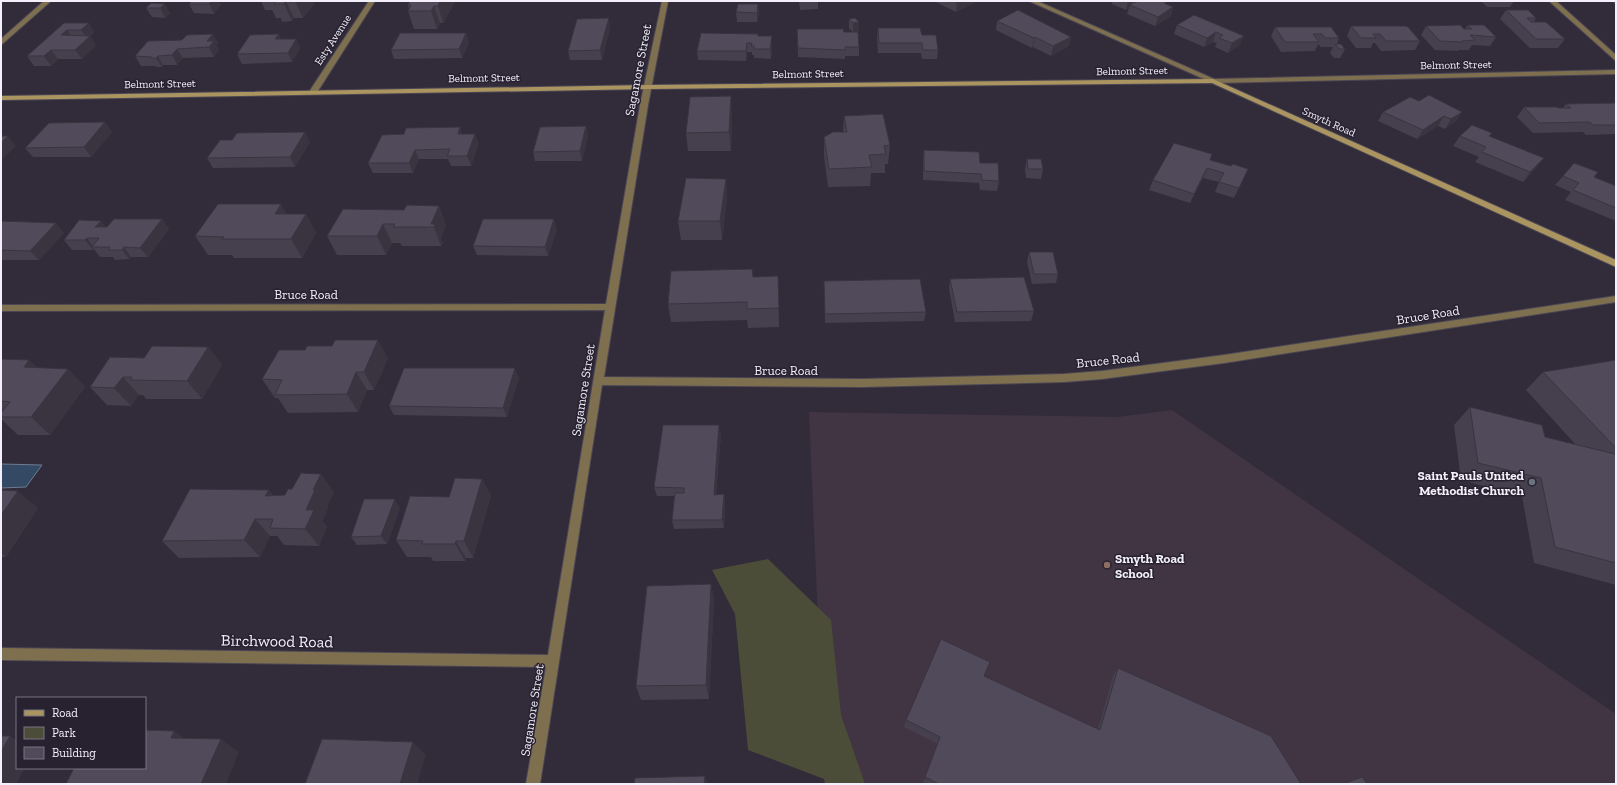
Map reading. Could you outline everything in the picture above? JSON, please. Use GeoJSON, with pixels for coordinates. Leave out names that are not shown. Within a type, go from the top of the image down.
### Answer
{"type":"FeatureCollection","features":[{"type":"Feature","properties":{"kind":"street"},"geometry":{"type":"LineString","coordinates":[[1,43],[48,1]]}},
{"type":"Feature","properties":{"kind":"street","name":"Esty Avenue"},"geometry":{"type":"LineString","coordinates":[[313,92],[372,1]]}},
{"type":"Feature","properties":{"kind":"street","name":"Sagamore Street"},"geometry":{"type":"LineString","coordinates":[[533,784],[598,381],[664,1]]}},
{"type":"Feature","properties":{"kind":"street","name":"Smyth Road"},"geometry":{"type":"LineString","coordinates":[[1032,1],[1213,81],[1616,264]]}},
{"type":"Feature","properties":{"kind":"street"},"geometry":{"type":"LineString","coordinates":[[1552,1],[1616,59]]}},
{"type":"Feature","properties":{"kind":"street","name":"Belmont Street"},"geometry":{"type":"LineString","coordinates":[[1,98],[649,87],[1213,81],[1616,72]]}},
{"type":"Feature","properties":{"kind":"street","name":"Bruce Road"},"geometry":{"type":"LineString","coordinates":[[598,381],[862,383],[1087,376],[1224,359],[1616,299]]}},
{"type":"Feature","properties":{"kind":"street","name":"Bruce Road"},"geometry":{"type":"LineString","coordinates":[[1,308],[611,307]]}},
{"type":"Feature","properties":{"kind":"street","name":"Birchwood Road"},"geometry":{"type":"LineString","coordinates":[[1,654],[553,661]]}},
{"type":"Feature","properties":{"kind":"shaded area","name":"Smyth Road School"},"geometry":{"type":"Polygon","coordinates":[[[1172,410],[1616,714],[1616,784],[825,784],[809,412],[1118,417],[1172,410]]]}},
{"type":"Feature","properties":{"kind":"green space"},"geometry":{"type":"Polygon","coordinates":[[[768,559],[831,620],[841,715],[865,784],[825,784],[824,779],[748,750],[735,614],[712,570],[768,559]]]}},
{"type":"Feature","properties":{"kind":"water"},"geometry":{"type":"Polygon","coordinates":[[[1,464],[42,465],[26,487],[1,488],[1,464]]]}},
{"type":"Feature","properties":{"kind":"building"},"geometry":{"type":"Polygon","coordinates":[[[192,1],[212,1],[209,4],[189,4],[192,1]]]}},
{"type":"Feature","properties":{"kind":"building"},"geometry":{"type":"Polygon","coordinates":[[[276,1],[285,1],[284,4],[274,4],[276,1]]]}},
{"type":"Feature","properties":{"kind":"building"},"geometry":{"type":"Polygon","coordinates":[[[410,1],[440,1],[438,6],[434,6],[431,11],[408,11],[411,5],[408,5],[410,1]]]}},
{"type":"Feature","properties":{"kind":"building"},"geometry":{"type":"Polygon","coordinates":[[[1137,1],[1166,1],[1164,3],[1173,7],[1158,17],[1130,5],[1137,1]]]}},
{"type":"Feature","properties":{"kind":"building"},"geometry":{"type":"Polygon","coordinates":[[[151,3],[165,4],[160,8],[146,8],[151,3]]]}},
{"type":"Feature","properties":{"kind":"building"},"geometry":{"type":"Polygon","coordinates":[[[738,4],[758,4],[757,13],[736,12],[738,4]]]}},
{"type":"Feature","properties":{"kind":"building"},"geometry":{"type":"Polygon","coordinates":[[[1018,10],[1071,37],[1053,46],[997,21],[1018,10]]]}},
{"type":"Feature","properties":{"kind":"building"},"geometry":{"type":"Polygon","coordinates":[[[1506,10],[1528,10],[1536,18],[1527,18],[1531,22],[1546,22],[1565,39],[1536,39],[1506,10]]]}},
{"type":"Feature","properties":{"kind":"building"},"geometry":{"type":"Polygon","coordinates":[[[1194,15],[1244,36],[1232,43],[1219,38],[1223,35],[1216,32],[1207,38],[1177,25],[1194,15]]]}},
{"type":"Feature","properties":{"kind":"building"},"geometry":{"type":"Polygon","coordinates":[[[609,18],[600,50],[568,51],[577,19],[609,18]]]}},
{"type":"Feature","properties":{"kind":"building"},"geometry":{"type":"Polygon","coordinates":[[[855,18],[859,22],[853,23],[849,19],[855,18]]]}},
{"type":"Feature","properties":{"kind":"building"},"geometry":{"type":"Polygon","coordinates":[[[64,23],[89,23],[81,30],[67,30],[61,35],[90,36],[75,50],[51,50],[44,56],[27,56],[64,23]]]}},
{"type":"Feature","properties":{"kind":"building"},"geometry":{"type":"Polygon","coordinates":[[[1460,25],[1464,29],[1472,29],[1468,25],[1484,25],[1496,37],[1470,35],[1475,40],[1462,41],[1463,42],[1440,41],[1426,26],[1460,25]]]}},
{"type":"Feature","properties":{"kind":"building"},"geometry":{"type":"Polygon","coordinates":[[[1351,26],[1405,26],[1408,27],[1420,41],[1386,41],[1380,34],[1373,34],[1376,38],[1361,38],[1351,26]]]}},
{"type":"Feature","properties":{"kind":"building"},"geometry":{"type":"Polygon","coordinates":[[[1275,27],[1331,27],[1339,38],[1325,38],[1322,34],[1313,34],[1319,42],[1285,42],[1275,27]]]}},
{"type":"Feature","properties":{"kind":"building"},"geometry":{"type":"Polygon","coordinates":[[[878,28],[920,28],[922,35],[936,35],[938,50],[923,50],[922,43],[879,43],[878,28]]]}},
{"type":"Feature","properties":{"kind":"building"},"geometry":{"type":"Polygon","coordinates":[[[797,29],[843,29],[844,32],[858,32],[859,47],[845,47],[845,50],[798,48],[797,29]]]}},
{"type":"Feature","properties":{"kind":"building"},"geometry":{"type":"Polygon","coordinates":[[[400,33],[466,33],[459,49],[391,50],[400,33]]]}},
{"type":"Feature","properties":{"kind":"building"},"geometry":{"type":"Polygon","coordinates":[[[701,33],[758,34],[758,36],[772,36],[770,49],[754,49],[754,46],[751,46],[752,43],[747,43],[746,51],[697,51],[701,33]]]}},
{"type":"Feature","properties":{"kind":"building"},"geometry":{"type":"Polygon","coordinates":[[[213,34],[207,41],[214,41],[209,47],[177,49],[172,55],[158,56],[156,58],[135,56],[148,41],[182,40],[187,35],[213,34]]]}},
{"type":"Feature","properties":{"kind":"building"},"geometry":{"type":"Polygon","coordinates":[[[279,34],[275,39],[296,39],[288,53],[237,54],[250,35],[279,34]]]}},
{"type":"Feature","properties":{"kind":"building"},"geometry":{"type":"Polygon","coordinates":[[[1335,44],[1341,44],[1345,49],[1339,49],[1335,44]]]}},
{"type":"Feature","properties":{"kind":"building"},"geometry":{"type":"Polygon","coordinates":[[[1429,95],[1462,112],[1451,119],[1444,116],[1423,130],[1383,112],[1410,97],[1419,101],[1429,95]]]}},
{"type":"Feature","properties":{"kind":"building"},"geometry":{"type":"Polygon","coordinates":[[[731,96],[729,132],[686,133],[690,97],[731,96]]]}},
{"type":"Feature","properties":{"kind":"building"},"geometry":{"type":"Polygon","coordinates":[[[1616,103],[1616,125],[1593,125],[1590,122],[1539,123],[1524,107],[1571,108],[1566,104],[1616,103]]]}},
{"type":"Feature","properties":{"kind":"building"},"geometry":{"type":"Polygon","coordinates":[[[883,114],[890,145],[884,146],[886,154],[869,155],[872,167],[829,169],[824,137],[833,132],[847,132],[844,116],[883,114]]]}},
{"type":"Feature","properties":{"kind":"building"},"geometry":{"type":"Polygon","coordinates":[[[105,122],[84,147],[25,148],[49,123],[105,122]]]}},
{"type":"Feature","properties":{"kind":"building"},"geometry":{"type":"Polygon","coordinates":[[[1472,125],[1492,133],[1489,136],[1544,158],[1530,172],[1482,152],[1486,147],[1460,136],[1472,125]]]}},
{"type":"Feature","properties":{"kind":"building"},"geometry":{"type":"Polygon","coordinates":[[[586,126],[580,151],[533,152],[540,127],[586,126]]]}},
{"type":"Feature","properties":{"kind":"building"},"geometry":{"type":"Polygon","coordinates":[[[460,127],[458,134],[475,134],[467,156],[447,156],[450,149],[415,150],[409,163],[368,163],[382,135],[404,134],[406,128],[460,127]]]}},
{"type":"Feature","properties":{"kind":"building"},"geometry":{"type":"Polygon","coordinates":[[[305,132],[290,157],[207,158],[220,140],[232,140],[237,133],[305,132]]]}},
{"type":"Feature","properties":{"kind":"building"},"geometry":{"type":"Polygon","coordinates":[[[1,136],[8,136],[1,143],[1,136]]]}},
{"type":"Feature","properties":{"kind":"building"},"geometry":{"type":"Polygon","coordinates":[[[1174,143],[1212,154],[1210,160],[1231,166],[1233,164],[1248,169],[1239,188],[1219,182],[1224,173],[1207,168],[1194,194],[1153,180],[1174,143]]]}},
{"type":"Feature","properties":{"kind":"building"},"geometry":{"type":"Polygon","coordinates":[[[924,150],[979,152],[980,163],[998,163],[999,181],[982,180],[981,174],[924,171],[924,150]]]}},
{"type":"Feature","properties":{"kind":"building"},"geometry":{"type":"Polygon","coordinates":[[[1027,159],[1041,159],[1043,169],[1028,169],[1027,159]]]}},
{"type":"Feature","properties":{"kind":"building"},"geometry":{"type":"Polygon","coordinates":[[[1574,163],[1598,172],[1594,177],[1616,186],[1616,208],[1573,190],[1579,183],[1563,176],[1574,163]]]}},
{"type":"Feature","properties":{"kind":"building"},"geometry":{"type":"Polygon","coordinates":[[[686,178],[726,179],[720,221],[678,221],[686,178]]]}},
{"type":"Feature","properties":{"kind":"building"},"geometry":{"type":"Polygon","coordinates":[[[218,204],[281,204],[275,214],[306,214],[291,239],[221,239],[224,237],[195,236],[218,204]]]}},
{"type":"Feature","properties":{"kind":"building"},"geometry":{"type":"Polygon","coordinates":[[[407,205],[439,206],[431,224],[435,224],[434,227],[393,227],[395,224],[383,224],[377,236],[327,236],[343,209],[404,210],[407,205]]]}},
{"type":"Feature","properties":{"kind":"building"},"geometry":{"type":"Polygon","coordinates":[[[114,219],[162,219],[140,248],[124,247],[122,250],[108,250],[110,247],[92,247],[99,238],[64,240],[79,220],[101,221],[95,227],[107,227],[114,219]]]}},
{"type":"Feature","properties":{"kind":"building"},"geometry":{"type":"Polygon","coordinates":[[[483,219],[554,219],[545,247],[473,246],[483,219]]]}},
{"type":"Feature","properties":{"kind":"building"},"geometry":{"type":"Polygon","coordinates":[[[1,221],[56,223],[30,251],[1,250],[1,221]]]}},
{"type":"Feature","properties":{"kind":"building"},"geometry":{"type":"Polygon","coordinates":[[[1029,252],[1053,252],[1058,274],[1034,274],[1029,252]]]}},
{"type":"Feature","properties":{"kind":"building"},"geometry":{"type":"Polygon","coordinates":[[[752,269],[753,277],[778,276],[779,308],[747,309],[747,302],[668,304],[671,271],[752,269]]]}},
{"type":"Feature","properties":{"kind":"building"},"geometry":{"type":"Polygon","coordinates":[[[1024,277],[1034,311],[957,312],[950,279],[1024,277]]]}},
{"type":"Feature","properties":{"kind":"building"},"geometry":{"type":"Polygon","coordinates":[[[920,279],[926,312],[825,314],[824,281],[920,279]]]}},
{"type":"Feature","properties":{"kind":"building"},"geometry":{"type":"Polygon","coordinates":[[[335,340],[378,340],[364,372],[356,372],[347,394],[275,395],[282,380],[262,379],[279,350],[305,350],[307,346],[332,346],[335,340]]]}},
{"type":"Feature","properties":{"kind":"building"},"geometry":{"type":"Polygon","coordinates":[[[152,346],[208,347],[187,381],[130,380],[132,377],[123,377],[114,388],[90,387],[110,357],[144,358],[152,346]]]}},
{"type":"Feature","properties":{"kind":"building"},"geometry":{"type":"Polygon","coordinates":[[[1,359],[29,360],[24,367],[68,369],[31,417],[1,417],[1,413],[10,402],[1,401],[1,359]]]}},
{"type":"Feature","properties":{"kind":"building"},"geometry":{"type":"Polygon","coordinates":[[[1616,360],[1616,448],[1543,372],[1616,360]]]}},
{"type":"Feature","properties":{"kind":"building"},"geometry":{"type":"Polygon","coordinates":[[[404,368],[515,368],[503,408],[389,406],[404,368]]]}},
{"type":"Feature","properties":{"kind":"building"},"geometry":{"type":"Polygon","coordinates":[[[1470,407],[1542,425],[1545,437],[1615,454],[1616,563],[1555,547],[1541,478],[1478,463],[1470,407]]]}},
{"type":"Feature","properties":{"kind":"building"},"geometry":{"type":"Polygon","coordinates":[[[663,425],[719,425],[714,495],[724,494],[722,520],[672,520],[675,493],[684,493],[684,488],[654,487],[663,425]]]}},
{"type":"Feature","properties":{"kind":"building"},"geometry":{"type":"Polygon","coordinates":[[[301,473],[321,474],[313,490],[315,490],[306,510],[314,510],[305,529],[270,528],[273,519],[255,519],[244,540],[162,541],[190,489],[269,490],[265,496],[285,495],[288,489],[292,489],[301,473]]]}},
{"type":"Feature","properties":{"kind":"building"},"geometry":{"type":"Polygon","coordinates":[[[455,478],[482,479],[464,541],[456,541],[455,544],[422,544],[423,541],[396,540],[410,496],[449,497],[455,478]]]}},
{"type":"Feature","properties":{"kind":"building"},"geometry":{"type":"Polygon","coordinates":[[[1,490],[18,491],[1,515],[1,490]]]}},
{"type":"Feature","properties":{"kind":"building"},"geometry":{"type":"Polygon","coordinates":[[[364,499],[395,499],[381,536],[351,537],[364,499]]]}},
{"type":"Feature","properties":{"kind":"building"},"geometry":{"type":"Polygon","coordinates":[[[711,584],[706,685],[636,686],[647,586],[711,584]]]}},
{"type":"Feature","properties":{"kind":"building"},"geometry":{"type":"Polygon","coordinates":[[[941,639],[990,662],[984,676],[1100,730],[1118,668],[1271,736],[1301,784],[939,784],[925,777],[940,737],[906,720],[941,639]]]}},
{"type":"Feature","properties":{"kind":"building"},"geometry":{"type":"Polygon","coordinates":[[[146,730],[174,731],[171,738],[221,739],[201,784],[66,784],[74,769],[146,769],[146,730]]]}},
{"type":"Feature","properties":{"kind":"building"},"geometry":{"type":"Polygon","coordinates":[[[1,736],[10,736],[1,752],[1,736]]]}},
{"type":"Feature","properties":{"kind":"building"},"geometry":{"type":"Polygon","coordinates":[[[322,739],[413,742],[400,784],[305,784],[322,739]]]}},
{"type":"Feature","properties":{"kind":"building"},"geometry":{"type":"Polygon","coordinates":[[[705,776],[704,784],[634,784],[635,778],[705,776]]]}},
{"type":"Feature","properties":{"kind":"building"},"geometry":{"type":"Polygon","coordinates":[[[1362,777],[1367,784],[1343,784],[1362,777]]]}},
{"type":"Feature","properties":{"kind":"place","name":"Saint Pauls United Methodist Church"},"geometry":{"type":"Point","coordinates":[1532,482]}},
{"type":"Feature","properties":{"kind":"place","name":"Smyth Road School"},"geometry":{"type":"Point","coordinates":[1107,565]}}]}
